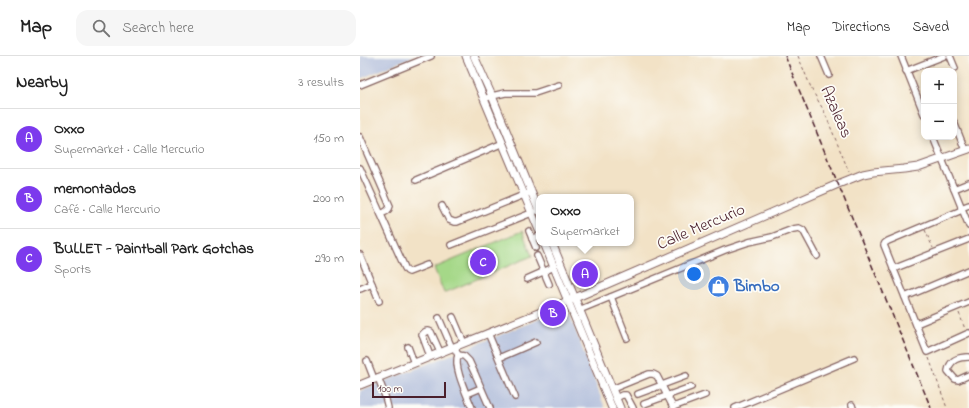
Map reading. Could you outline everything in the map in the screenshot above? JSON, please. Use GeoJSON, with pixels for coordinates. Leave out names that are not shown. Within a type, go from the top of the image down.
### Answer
{"type":"FeatureCollection","features":[{"type":"Feature","properties":{"kind":"main road"},"geometry":{"type":"LineString","coordinates":[[466,56],[503,143],[536,209]]}},
{"type":"Feature","properties":{"kind":"main road"},"geometry":{"type":"LineString","coordinates":[[474,56],[506,132],[527,193]]}},
{"type":"Feature","properties":{"kind":"main road"},"geometry":{"type":"LineString","coordinates":[[499,134],[506,132]]}},
{"type":"Feature","properties":{"kind":"main road","name":"Calle Mercurio"},"geometry":{"type":"LineString","coordinates":[[361,383],[571,299],[852,178],[873,172],[918,167],[967,149]]}},
{"type":"Feature","properties":{"kind":"main road"},"geometry":{"type":"LineString","coordinates":[[545,246],[554,267],[571,299],[579,310],[580,320],[612,408]]}},
{"type":"Feature","properties":{"kind":"main road"},"geometry":{"type":"LineString","coordinates":[[553,246],[571,299],[620,408]]}},
{"type":"Feature","properties":{"kind":"street"},"geometry":{"type":"LineString","coordinates":[[360,85],[431,56]]}},
{"type":"Feature","properties":{"kind":"street"},"geometry":{"type":"LineString","coordinates":[[821,56],[829,75]]}},
{"type":"Feature","properties":{"kind":"street"},"geometry":{"type":"LineString","coordinates":[[901,56],[921,107]]}},
{"type":"Feature","properties":{"kind":"street"},"geometry":{"type":"LineString","coordinates":[[906,71],[944,56]]}},
{"type":"Feature","properties":{"kind":"street"},"geometry":{"type":"LineString","coordinates":[[950,56],[955,68]]}},
{"type":"Feature","properties":{"kind":"street"},"geometry":{"type":"LineString","coordinates":[[484,99],[511,92],[535,93],[559,85]]}},
{"type":"Feature","properties":{"kind":"street"},"geometry":{"type":"LineString","coordinates":[[957,128],[967,149]]}},
{"type":"Feature","properties":{"kind":"street"},"geometry":{"type":"LineString","coordinates":[[360,137],[390,206],[388,211],[381,214]]}},
{"type":"Feature","properties":{"kind":"street"},"geometry":{"type":"LineString","coordinates":[[934,140],[969,226]]}},
{"type":"Feature","properties":{"kind":"street"},"geometry":{"type":"LineString","coordinates":[[416,180],[503,143]]}},
{"type":"Feature","properties":{"kind":"street"},"geometry":{"type":"LineString","coordinates":[[371,163],[360,168],[407,271],[409,272],[427,265]]}},
{"type":"Feature","properties":{"kind":"street"},"geometry":{"type":"LineString","coordinates":[[954,189],[969,183]]}},
{"type":"Feature","properties":{"kind":"street"},"geometry":{"type":"LineString","coordinates":[[442,206],[450,220],[457,222],[527,193]]}},
{"type":"Feature","properties":{"kind":"street"},"geometry":{"type":"LineString","coordinates":[[968,334],[927,352],[884,245],[888,241],[969,205]]}},
{"type":"Feature","properties":{"kind":"street"},"geometry":{"type":"LineString","coordinates":[[451,245],[536,211]]}},
{"type":"Feature","properties":{"kind":"street"},"geometry":{"type":"LineString","coordinates":[[579,310],[739,244],[768,238],[797,228],[804,231],[818,256]]}},
{"type":"Feature","properties":{"kind":"street"},"geometry":{"type":"LineString","coordinates":[[529,231],[536,248]]}},
{"type":"Feature","properties":{"kind":"street"},"geometry":{"type":"LineString","coordinates":[[532,239],[536,237]]}},
{"type":"Feature","properties":{"kind":"street"},"geometry":{"type":"LineString","coordinates":[[893,269],[969,239]]}},
{"type":"Feature","properties":{"kind":"street"},"geometry":{"type":"LineString","coordinates":[[360,255],[379,301]]}},
{"type":"Feature","properties":{"kind":"street"},"geometry":{"type":"LineString","coordinates":[[537,256],[548,284]]}},
{"type":"Feature","properties":{"kind":"street"},"geometry":{"type":"LineString","coordinates":[[527,279],[554,267]]}},
{"type":"Feature","properties":{"kind":"street"},"geometry":{"type":"LineString","coordinates":[[905,297],[969,270]]}},
{"type":"Feature","properties":{"kind":"street"},"geometry":{"type":"LineString","coordinates":[[360,289],[372,284]]}},
{"type":"Feature","properties":{"kind":"street"},"geometry":{"type":"LineString","coordinates":[[610,297],[627,338]]}},
{"type":"Feature","properties":{"kind":"street"},"geometry":{"type":"LineString","coordinates":[[916,324],[969,302]]}},
{"type":"Feature","properties":{"kind":"street"},"geometry":{"type":"LineString","coordinates":[[453,317],[464,343]]}},
{"type":"Feature","properties":{"kind":"street"},"geometry":{"type":"LineString","coordinates":[[439,318],[458,355],[462,355],[467,359],[490,408]]}},
{"type":"Feature","properties":{"kind":"street"},"geometry":{"type":"LineString","coordinates":[[430,356],[423,338],[423,333],[427,331],[431,332],[440,352]]}},
{"type":"Feature","properties":{"kind":"street"},"geometry":{"type":"LineString","coordinates":[[488,333],[515,397]]}},
{"type":"Feature","properties":{"kind":"street"},"geometry":{"type":"LineString","coordinates":[[499,358],[536,342]]}},
{"type":"Feature","properties":{"kind":"street"},"geometry":{"type":"LineString","coordinates":[[408,347],[414,363]]}},
{"type":"Feature","properties":{"kind":"street"},"geometry":{"type":"LineString","coordinates":[[458,355],[456,359],[458,371],[472,408]]}},
{"type":"Feature","properties":{"kind":"street"},"geometry":{"type":"LineString","coordinates":[[969,357],[961,357],[953,360],[948,371],[955,379],[958,380],[969,376]]}},
{"type":"Feature","properties":{"kind":"street"},"geometry":{"type":"LineString","coordinates":[[735,408],[854,358]]}},
{"type":"Feature","properties":{"kind":"street"},"geometry":{"type":"LineString","coordinates":[[367,361],[385,396],[388,408]]}},
{"type":"Feature","properties":{"kind":"street"},"geometry":{"type":"LineString","coordinates":[[612,389],[651,374],[656,375],[672,408],[705,395]]}},
{"type":"Feature","properties":{"kind":"street"},"geometry":{"type":"LineString","coordinates":[[638,394],[686,376]]}},
{"type":"Feature","properties":{"kind":"street"},"geometry":{"type":"LineString","coordinates":[[644,404],[691,386]]}},
{"type":"Feature","properties":{"kind":"street"},"geometry":{"type":"LineString","coordinates":[[467,394],[481,388]]}},
{"type":"Feature","properties":{"kind":"street"},"geometry":{"type":"LineString","coordinates":[[616,398],[626,395],[633,408]]}},
{"type":"Feature","properties":{"kind":"path","name":"Azaleas"},"geometry":{"type":"LineString","coordinates":[[798,56],[812,90],[824,111],[852,178]]}},
{"type":"Feature","properties":{"kind":"path"},"geometry":{"type":"LineString","coordinates":[[923,226],[935,252]]}},
{"type":"Feature","properties":{"kind":"path"},"geometry":{"type":"LineString","coordinates":[[956,307],[968,334]]}},
{"type":"Feature","properties":{"kind":"path"},"geometry":{"type":"LineString","coordinates":[[927,352],[947,408]]}},
{"type":"Feature","properties":{"kind":"shaded area"},"geometry":{"type":"Polygon","coordinates":[[[360,56],[414,56],[360,79],[360,56]]]}},
{"type":"Feature","properties":{"kind":"shaded area"},"geometry":{"type":"Polygon","coordinates":[[[567,308],[605,408],[360,408],[360,391],[567,308]]]}},
{"type":"Feature","properties":{"kind":"green space"},"geometry":{"type":"Polygon","coordinates":[[[522,231],[532,256],[444,293],[434,268],[522,231]]]}},
{"type":"Feature","properties":{"kind":"railway"},"geometry":{"type":"LineString","coordinates":[[785,56],[931,408]]}},
{"type":"Feature","properties":{"kind":"place","name":"BULLET - Paintball Park Gotchas"},"geometry":{"type":"Point","coordinates":[483,262]}},
{"type":"Feature","properties":{"kind":"place","name":"Oxxo"},"geometry":{"type":"Point","coordinates":[585,274]}},
{"type":"Feature","properties":{"kind":"place","name":"Bimbo"},"geometry":{"type":"Point","coordinates":[718,286]}},
{"type":"Feature","properties":{"kind":"place","name":"memontados"},"geometry":{"type":"Point","coordinates":[553,313]}}]}
